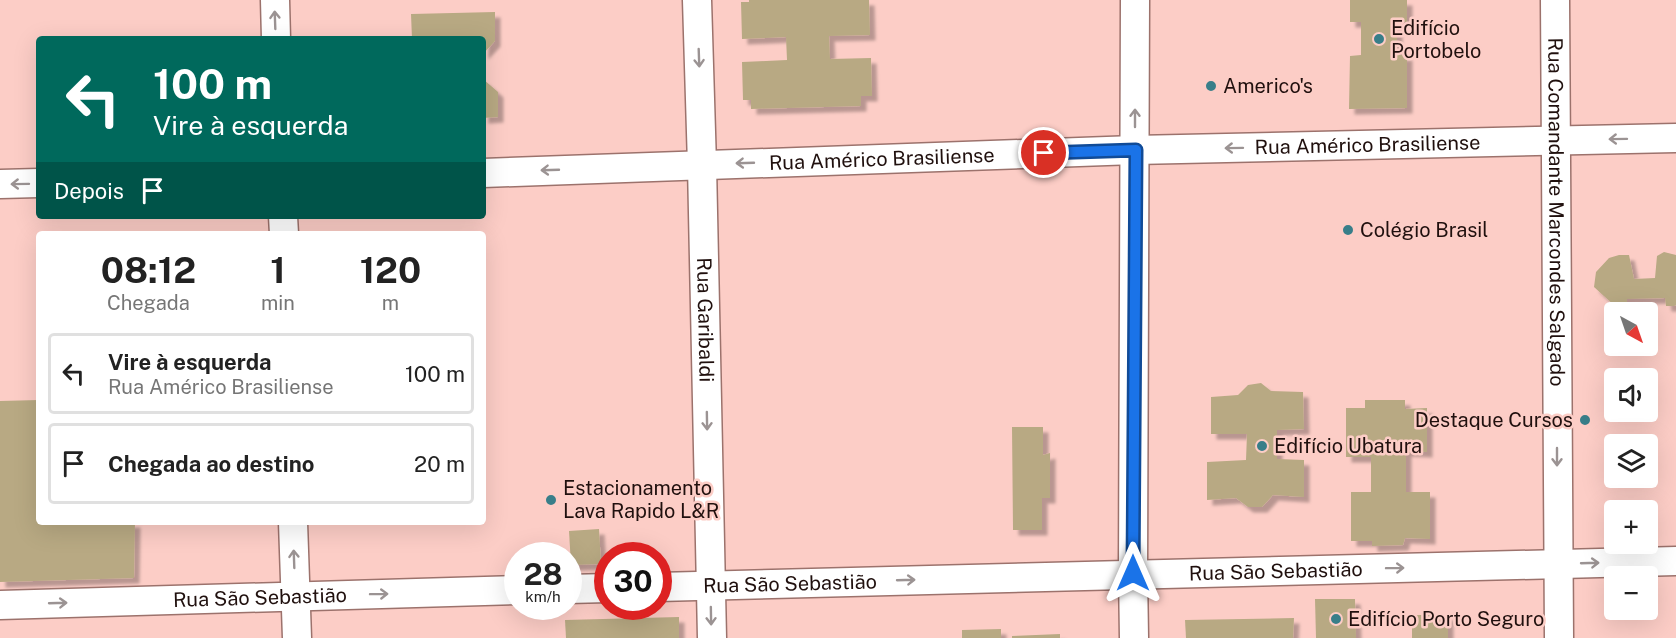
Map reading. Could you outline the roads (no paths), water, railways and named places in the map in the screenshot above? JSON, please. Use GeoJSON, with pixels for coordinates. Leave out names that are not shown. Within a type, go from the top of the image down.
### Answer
{"type":"FeatureCollection","features":[{"type":"Feature","properties":{"kind":"street"},"geometry":{"type":"LineString","coordinates":[[275,0],[276,36]]}},
{"type":"Feature","properties":{"kind":"street","name":"Rua Garibaldi"},"geometry":{"type":"LineString","coordinates":[[697,0],[712,638]]}},
{"type":"Feature","properties":{"kind":"street"},"geometry":{"type":"LineString","coordinates":[[1134,638],[1135,0]]}},
{"type":"Feature","properties":{"kind":"street","name":"Rua Comandante Marcondes Salgado"},"geometry":{"type":"LineString","coordinates":[[1555,0],[1559,638]]}},
{"type":"Feature","properties":{"kind":"street","name":"Rua Américo Brasiliense"},"geometry":{"type":"LineString","coordinates":[[486,172],[1136,150],[1676,138]]}},
{"type":"Feature","properties":{"kind":"street"},"geometry":{"type":"LineString","coordinates":[[0,184],[36,183]]}},
{"type":"Feature","properties":{"kind":"street"},"geometry":{"type":"LineString","coordinates":[[293,525],[297,638]]}},
{"type":"Feature","properties":{"kind":"street","name":"Rua São Sebastião"},"geometry":{"type":"LineString","coordinates":[[672,586],[1676,561]]}},
{"type":"Feature","properties":{"kind":"street","name":"Rua São Sebastião"},"geometry":{"type":"LineString","coordinates":[[0,605],[504,590]]}},
{"type":"Feature","properties":{"kind":"place","name":"Edifício Portobelo"},"geometry":{"type":"Point","coordinates":[1379,39]}},
{"type":"Feature","properties":{"kind":"place","name":"Americo's"},"geometry":{"type":"Point","coordinates":[1211,86]}},
{"type":"Feature","properties":{"kind":"place","name":"Colégio Brasil"},"geometry":{"type":"Point","coordinates":[1348,230]}},
{"type":"Feature","properties":{"kind":"place","name":"Destaque Cursos"},"geometry":{"type":"Point","coordinates":[1585,420]}},
{"type":"Feature","properties":{"kind":"place","name":"Edifício Ubatura"},"geometry":{"type":"Point","coordinates":[1262,446]}},
{"type":"Feature","properties":{"kind":"place","name":"Estacionamento Lava Rapido L&R"},"geometry":{"type":"Point","coordinates":[551,500]}},
{"type":"Feature","properties":{"kind":"place","name":"Edifício Porto Seguro"},"geometry":{"type":"Point","coordinates":[1336,619]}}]}
